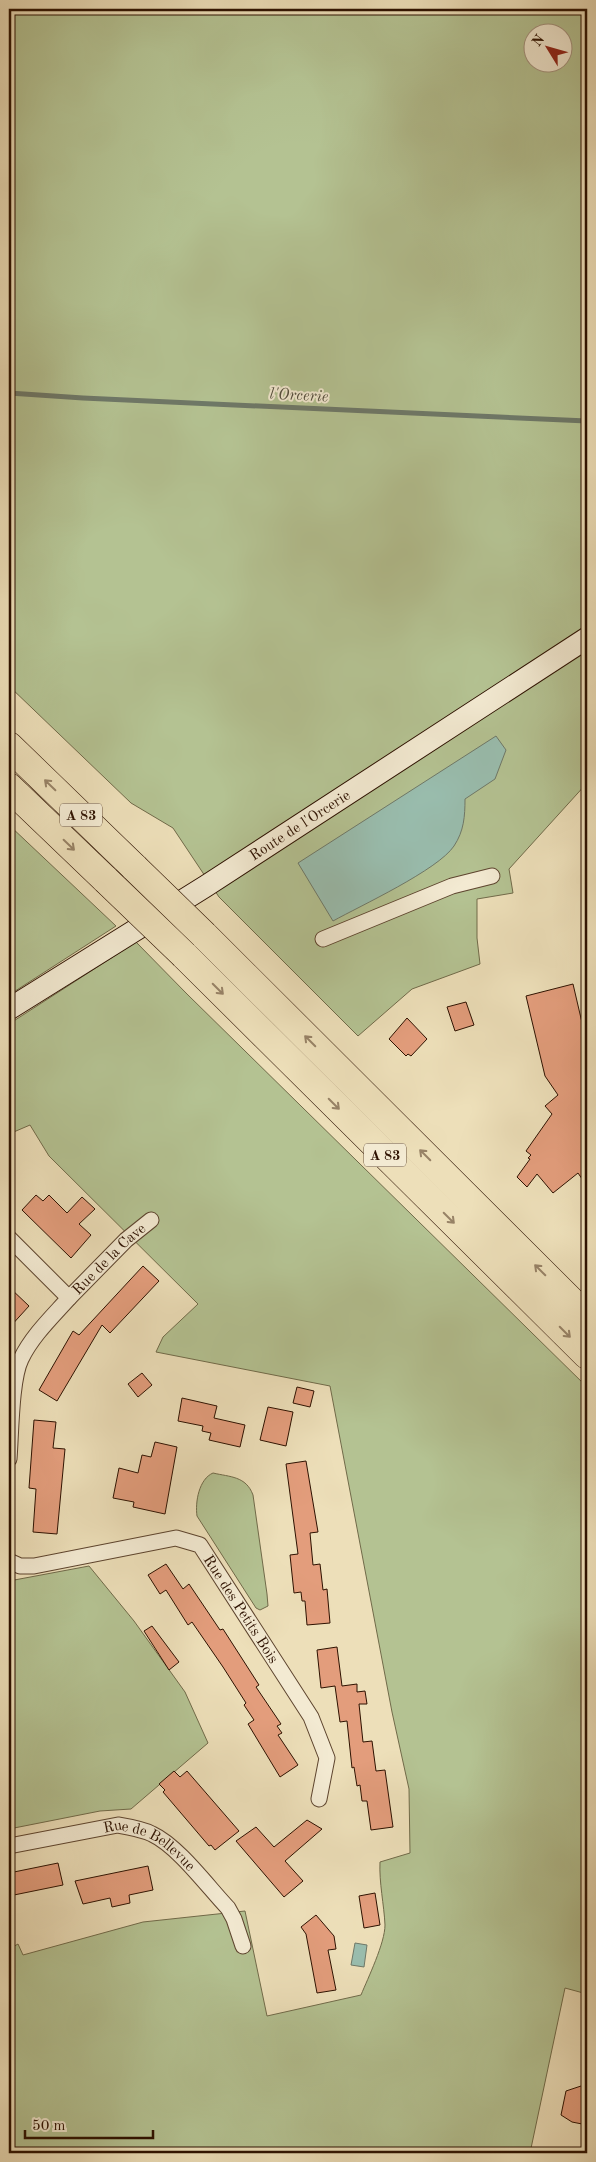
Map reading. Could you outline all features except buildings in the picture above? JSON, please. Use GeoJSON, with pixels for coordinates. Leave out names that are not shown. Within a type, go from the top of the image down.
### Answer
{"type":"FeatureCollection","features":[{"type":"Feature","properties":{"kind":"highway","name":"A 83"},"geometry":{"type":"LineString","coordinates":[[9,746],[204,936],[587,1317]]}},
{"type":"Feature","properties":{"kind":"highway","name":"A 83"},"geometry":{"type":"LineString","coordinates":[[9,787],[184,955],[587,1355]]}},
{"type":"Feature","properties":{"kind":"street","name":"Route de l'Orcerie"},"geometry":{"type":"LineString","coordinates":[[9,1009],[213,881],[587,638]]}},
{"type":"Feature","properties":{"kind":"street"},"geometry":{"type":"LineString","coordinates":[[324,939],[452,886],[492,876]]}},
{"type":"Feature","properties":{"kind":"street","name":"Rue de la Cave"},"geometry":{"type":"LineString","coordinates":[[9,1459],[16,1380],[20,1360],[36,1334],[69,1298],[126,1240],[151,1220]]}},
{"type":"Feature","properties":{"kind":"street","name":"Rue de la Cave"},"geometry":{"type":"LineString","coordinates":[[9,1238],[69,1298]]}},
{"type":"Feature","properties":{"kind":"street","name":"Rue des Petits Bois"},"geometry":{"type":"LineString","coordinates":[[9,1561],[20,1566],[34,1566],[176,1538],[200,1545],[311,1717],[327,1758],[319,1799]]}},
{"type":"Feature","properties":{"kind":"street","name":"Rue de Bellevue"},"geometry":{"type":"LineString","coordinates":[[9,1846],[118,1825],[153,1834],[173,1848],[228,1908],[234,1919],[243,1946]]}},
{"type":"Feature","properties":{"kind":"green space"},"geometry":{"type":"Polygon","coordinates":[[[9,9],[587,9],[587,783],[509,869],[513,893],[477,899],[477,938],[480,964],[412,989],[358,1036],[219,897],[173,828],[131,803],[9,686],[9,318],[12,220],[9,170],[9,9]]]}},
{"type":"Feature","properties":{"kind":"green space"},"geometry":{"type":"Polygon","coordinates":[[[9,825],[116,926],[9,995],[9,825]]]}},
{"type":"Feature","properties":{"kind":"green space"},"geometry":{"type":"Polygon","coordinates":[[[136,942],[587,1387],[587,1994],[565,1988],[530,2153],[9,2153],[9,1949],[18,1944],[23,1955],[143,1922],[245,1911],[267,2016],[361,1995],[376,1960],[385,1925],[380,1862],[410,1853],[409,1789],[392,1712],[330,1386],[156,1352],[163,1337],[198,1304],[49,1156],[30,1125],[9,1134],[9,1024],[136,942]]]}},
{"type":"Feature","properties":{"kind":"green space"},"geometry":{"type":"Polygon","coordinates":[[[213,1473],[237,1478],[246,1484],[253,1495],[268,1606],[260,1610],[256,1608],[197,1516],[197,1504],[201,1486],[204,1480],[213,1473]]]}},
{"type":"Feature","properties":{"kind":"green space"},"geometry":{"type":"Polygon","coordinates":[[[89,1566],[134,1621],[185,1692],[208,1743],[131,1809],[100,1811],[9,1829],[9,1581],[89,1566]]]}},
{"type":"Feature","properties":{"kind":"shaded area"},"geometry":{"type":"Polygon","coordinates":[[[496,736],[506,750],[495,779],[465,799],[463,823],[460,835],[454,846],[432,866],[416,876],[333,921],[298,863],[496,736]]]}},
{"type":"Feature","properties":{"kind":"shaded area"},"geometry":{"type":"Polygon","coordinates":[[[355,1943],[367,1945],[364,1967],[351,1965],[355,1943]]]}},
{"type":"Feature","properties":{"kind":"waterway","name":"l'Orcerie"},"geometry":{"type":"LineString","coordinates":[[9,393],[587,421]]}}]}
